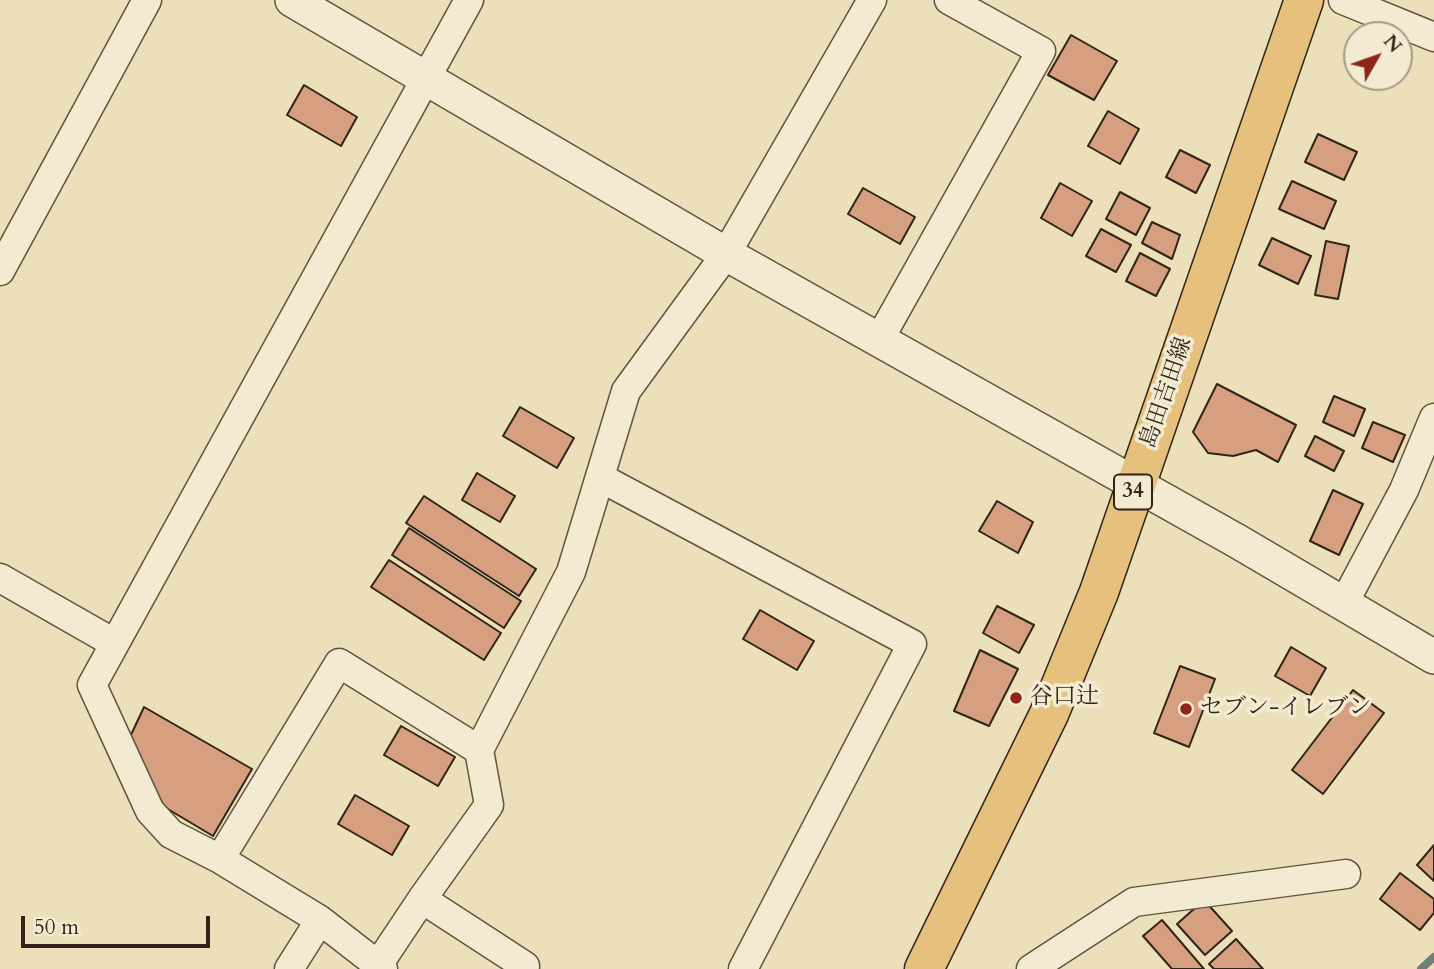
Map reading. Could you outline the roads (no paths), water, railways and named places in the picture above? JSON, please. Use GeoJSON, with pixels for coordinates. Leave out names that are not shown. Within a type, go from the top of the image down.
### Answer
{"type":"FeatureCollection","features":[{"type":"Feature","properties":{"kind":"main road","name":"島田吉田線"},"geometry":{"type":"LineString","coordinates":[[924,969],[1049,714],[1099,592],[1304,0]]}},
{"type":"Feature","properties":{"kind":"street"},"geometry":{"type":"LineString","coordinates":[[0,271],[147,0]]}},
{"type":"Feature","properties":{"kind":"street"},"geometry":{"type":"LineString","coordinates":[[292,0],[726,254],[1135,484],[1434,657]]}},
{"type":"Feature","properties":{"kind":"street"},"geometry":{"type":"LineString","coordinates":[[469,0],[92,685],[150,811],[171,834],[220,859],[320,920],[381,967],[422,899],[489,805],[479,750],[571,572],[626,391],[726,254],[872,0]]}},
{"type":"Feature","properties":{"kind":"street"},"geometry":{"type":"LineString","coordinates":[[879,340],[1041,51],[949,0]]}},
{"type":"Feature","properties":{"kind":"street"},"geometry":{"type":"LineString","coordinates":[[1343,0],[1434,37]]}},
{"type":"Feature","properties":{"kind":"street"},"geometry":{"type":"LineString","coordinates":[[1344,603],[1404,490],[1434,418]]}},
{"type":"Feature","properties":{"kind":"street"},"geometry":{"type":"LineString","coordinates":[[601,478],[912,644],[743,969]]}},
{"type":"Feature","properties":{"kind":"street"},"geometry":{"type":"LineString","coordinates":[[0,578],[114,643]]}},
{"type":"Feature","properties":{"kind":"street"},"geometry":{"type":"LineString","coordinates":[[220,859],[339,663],[479,750]]}},
{"type":"Feature","properties":{"kind":"street"},"geometry":{"type":"LineString","coordinates":[[1031,969],[1134,902],[1346,874]]}},
{"type":"Feature","properties":{"kind":"street"},"geometry":{"type":"LineString","coordinates":[[422,899],[526,968]]}},
{"type":"Feature","properties":{"kind":"street"},"geometry":{"type":"LineString","coordinates":[[289,969],[320,920]]}},
{"type":"Feature","properties":{"kind":"waterway"},"geometry":{"type":"LineString","coordinates":[[1421,969],[1434,957]]}},
{"type":"Feature","properties":{"kind":"place","name":"谷口辻"},"geometry":{"type":"Point","coordinates":[1016,698]}},
{"type":"Feature","properties":{"kind":"place","name":"セブン-イレブン"},"geometry":{"type":"Point","coordinates":[1186,709]}}]}
